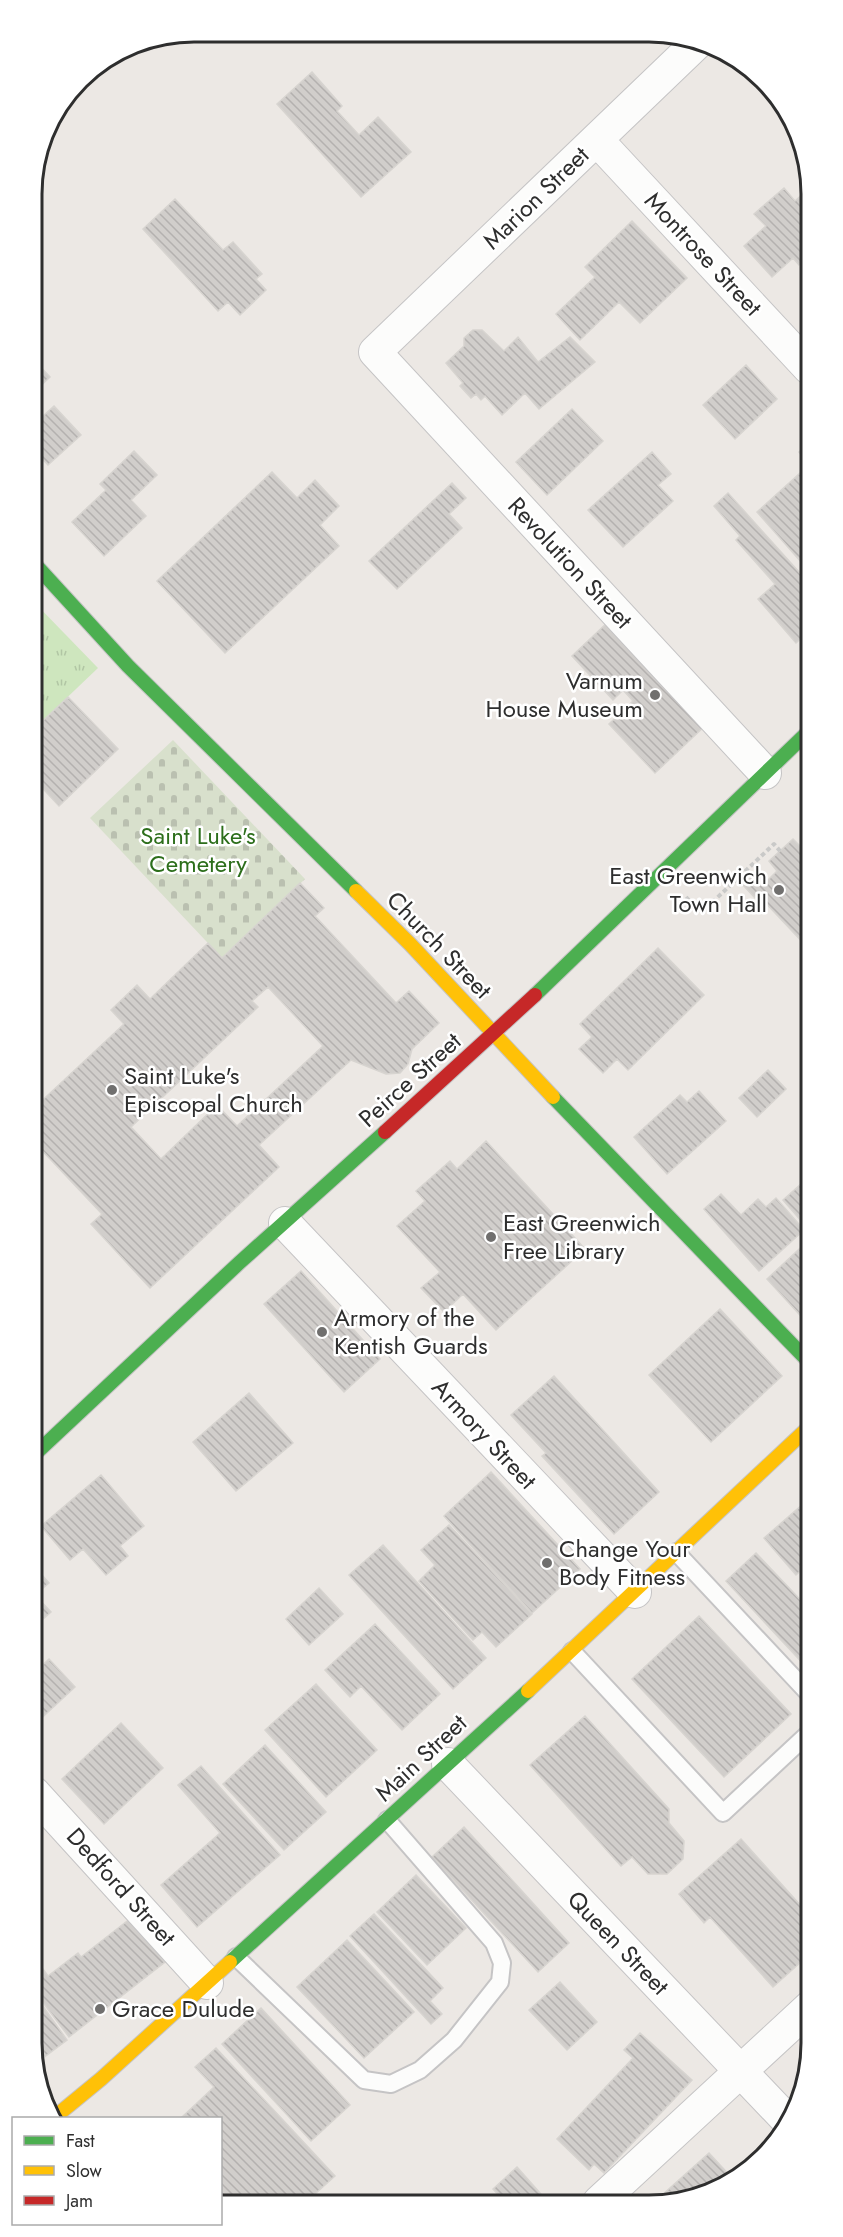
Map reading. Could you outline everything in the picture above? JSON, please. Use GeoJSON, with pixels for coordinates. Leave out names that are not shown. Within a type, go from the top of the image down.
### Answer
{"type":"FeatureCollection","features":[{"type":"Feature","properties":{"kind":"street","name":"Marion Street"},"geometry":{"type":"LineString","coordinates":[[375,352],[692,48]]}},
{"type":"Feature","properties":{"kind":"street","name":"Montrose Street"},"geometry":{"type":"LineString","coordinates":[[597,140],[801,359]]}},
{"type":"Feature","properties":{"kind":"street","name":"Revolution Street"},"geometry":{"type":"LineString","coordinates":[[375,352],[765,773]]}},
{"type":"Feature","properties":{"kind":"street","name":"Church Street"},"geometry":{"type":"LineString","coordinates":[[42,572],[128,666],[410,944],[494,1035],[801,1355]]}},
{"type":"Feature","properties":{"kind":"street","name":"Peirce Street"},"geometry":{"type":"LineString","coordinates":[[42,1447],[166,1331],[494,1035],[801,739]]}},
{"type":"Feature","properties":{"kind":"street","name":"Armory Street"},"geometry":{"type":"LineString","coordinates":[[285,1223],[634,1592]]}},
{"type":"Feature","properties":{"kind":"street","name":"Main Street"},"geometry":{"type":"LineString","coordinates":[[60,2113],[101,2079],[572,1651],[801,1434]]}},
{"type":"Feature","properties":{"kind":"street","name":"Queen Street"},"geometry":{"type":"LineString","coordinates":[[448,1764],[782,2115]]}},
{"type":"Feature","properties":{"kind":"street","name":"Dedford Street"},"geometry":{"type":"LineString","coordinates":[[42,1801],[207,1983]]}},
{"type":"Feature","properties":{"kind":"street"},"geometry":{"type":"LineString","coordinates":[[607,2195],[801,2015]]}},
{"type":"Feature","properties":{"kind":"lane"},"geometry":{"type":"LineString","coordinates":[[676,1552],[801,1685]]}},
{"type":"Feature","properties":{"kind":"lane"},"geometry":{"type":"LineString","coordinates":[[572,1651],[723,1814],[801,1740]]}},
{"type":"Feature","properties":{"kind":"lane"},"geometry":{"type":"LineString","coordinates":[[236,1957],[364,2080],[391,2084],[420,2070],[454,2040],[500,1982],[502,1962],[494,1943],[387,1820]]}},
{"type":"Feature","properties":{"kind":"path"},"geometry":{"type":"LineString","coordinates":[[686,897],[701,913],[774,844],[780,851]]}},
{"type":"Feature","properties":{"kind":"green space"},"geometry":{"type":"Polygon","coordinates":[[[42,610],[98,668],[42,721],[42,610]]]}},
{"type":"Feature","properties":{"kind":"green space","name":"Saint Luke's Cemetery"},"geometry":{"type":"Polygon","coordinates":[[[173,740],[305,879],[222,958],[90,818],[173,740]]]}},
{"type":"Feature","properties":{"kind":"building"},"geometry":{"type":"Polygon","coordinates":[[[312,72],[342,106],[337,111],[359,135],[378,117],[411,152],[361,197],[277,104],[312,72]]]}},
{"type":"Feature","properties":{"kind":"building"},"geometry":{"type":"Polygon","coordinates":[[[784,188],[795,201],[801,196],[801,263],[799,265],[793,258],[772,277],[744,246],[766,226],[754,214],[784,188]]]}},
{"type":"Feature","properties":{"kind":"building"},"geometry":{"type":"Polygon","coordinates":[[[175,199],[223,250],[233,242],[262,274],[256,279],[266,290],[240,315],[228,302],[218,311],[143,229],[175,199]]]}},
{"type":"Feature","properties":{"kind":"building"},"geometry":{"type":"Polygon","coordinates":[[[632,221],[687,278],[640,323],[619,302],[580,340],[556,314],[595,277],[585,267],[632,221]]]}},
{"type":"Feature","properties":{"kind":"building"},"geometry":{"type":"Polygon","coordinates":[[[473,330],[482,330],[504,351],[518,337],[538,362],[570,337],[595,362],[539,409],[525,393],[502,415],[485,396],[481,400],[476,394],[471,398],[460,386],[463,383],[446,363],[464,346],[464,338],[473,330]]]}},
{"type":"Feature","properties":{"kind":"building"},"geometry":{"type":"Polygon","coordinates":[[[746,365],[777,399],[735,439],[703,405],[746,365]]]}},
{"type":"Feature","properties":{"kind":"building"},"geometry":{"type":"Polygon","coordinates":[[[42,369],[50,377],[42,385],[42,369]]]}},
{"type":"Feature","properties":{"kind":"building"},"geometry":{"type":"Polygon","coordinates":[[[54,406],[81,435],[48,465],[42,459],[42,417],[54,406]]]}},
{"type":"Feature","properties":{"kind":"building"},"geometry":{"type":"Polygon","coordinates":[[[572,409],[603,441],[547,495],[516,462],[572,409]]]}},
{"type":"Feature","properties":{"kind":"building"},"geometry":{"type":"Polygon","coordinates":[[[134,451],[157,475],[131,500],[146,516],[104,556],[72,522],[106,490],[100,484],[134,451]]]}},
{"type":"Feature","properties":{"kind":"building"},"geometry":{"type":"Polygon","coordinates":[[[652,452],[671,474],[658,485],[673,501],[623,547],[588,510],[652,452]]]}},
{"type":"Feature","properties":{"kind":"building"},"geometry":{"type":"Polygon","coordinates":[[[272,472],[297,498],[315,480],[339,506],[320,525],[339,546],[225,653],[157,581],[272,472]]]}},
{"type":"Feature","properties":{"kind":"building"},"geometry":{"type":"Polygon","coordinates":[[[801,472],[801,562],[757,512],[801,472]]]}},
{"type":"Feature","properties":{"kind":"building"},"geometry":{"type":"Polygon","coordinates":[[[452,483],[466,498],[449,514],[462,528],[397,589],[369,561],[452,483]]]}},
{"type":"Feature","properties":{"kind":"building"},"geometry":{"type":"Polygon","coordinates":[[[728,493],[801,574],[801,638],[796,643],[758,599],[775,584],[736,540],[740,536],[714,506],[728,493]]]}},
{"type":"Feature","properties":{"kind":"building","name":"Varnum House Museum"},"geometry":{"type":"Polygon","coordinates":[[[610,620],[708,723],[655,773],[609,724],[633,701],[623,690],[613,700],[572,656],[610,620]]]}},
{"type":"Feature","properties":{"kind":"building"},"geometry":{"type":"Polygon","coordinates":[[[68,697],[118,749],[59,806],[42,788],[42,722],[68,697]]]}},
{"type":"Feature","properties":{"kind":"building","name":"East Greenwich Town Hall"},"geometry":{"type":"Polygon","coordinates":[[[793,839],[801,847],[801,940],[758,895],[755,898],[743,885],[757,872],[766,882],[777,871],[769,861],[793,839]]]}},
{"type":"Feature","properties":{"kind":"building","name":"Saint Luke's Episcopal Church"},"geometry":{"type":"Polygon","coordinates":[[[300,883],[324,908],[315,916],[396,1003],[409,991],[439,1023],[412,1049],[408,1064],[400,1073],[386,1074],[351,1060],[259,1145],[279,1167],[150,1288],[91,1224],[102,1214],[42,1151],[42,1101],[124,1024],[111,1010],[137,985],[150,999],[208,943],[222,958],[300,883]],[[268,987],[252,1001],[258,1007],[131,1127],[161,1159],[217,1105],[237,1126],[323,1046],[268,987]]]}},
{"type":"Feature","properties":{"kind":"building"},"geometry":{"type":"Polygon","coordinates":[[[658,948],[704,995],[628,1070],[617,1059],[603,1073],[579,1049],[592,1037],[580,1024],[658,948]]]}},
{"type":"Feature","properties":{"kind":"building"},"geometry":{"type":"Polygon","coordinates":[[[768,1070],[786,1089],[757,1117],[739,1098],[768,1070]]]}},
{"type":"Feature","properties":{"kind":"building"},"geometry":{"type":"Polygon","coordinates":[[[699,1091],[726,1121],[667,1174],[634,1137],[680,1095],[687,1102],[699,1091]]]}},
{"type":"Feature","properties":{"kind":"building","name":"East Greenwich Free Library"},"geometry":{"type":"Polygon","coordinates":[[[486,1141],[585,1249],[496,1330],[463,1294],[444,1312],[421,1288],[440,1272],[397,1226],[425,1201],[416,1191],[450,1161],[457,1169],[486,1141]]]}},
{"type":"Feature","properties":{"kind":"building"},"geometry":{"type":"Polygon","coordinates":[[[801,1184],[801,1221],[783,1200],[801,1184]]]}},
{"type":"Feature","properties":{"kind":"building"},"geometry":{"type":"Polygon","coordinates":[[[721,1194],[741,1215],[758,1199],[766,1207],[776,1198],[801,1227],[801,1233],[759,1271],[704,1209],[721,1194]]]}},
{"type":"Feature","properties":{"kind":"building"},"geometry":{"type":"Polygon","coordinates":[[[801,1247],[801,1316],[767,1279],[801,1247]]]}},
{"type":"Feature","properties":{"kind":"building","name":"Armory of the Kentish Guards"},"geometry":{"type":"Polygon","coordinates":[[[301,1271],[380,1359],[344,1392],[264,1304],[301,1271]]]}},
{"type":"Feature","properties":{"kind":"building"},"geometry":{"type":"Polygon","coordinates":[[[720,1309],[782,1376],[711,1442],[649,1375],[720,1309]]]}},
{"type":"Feature","properties":{"kind":"building"},"geometry":{"type":"Polygon","coordinates":[[[554,1376],[659,1492],[614,1534],[542,1456],[546,1453],[511,1415],[554,1376]]]}},
{"type":"Feature","properties":{"kind":"building"},"geometry":{"type":"Polygon","coordinates":[[[249,1393],[293,1443],[236,1491],[193,1442],[249,1393]]]}},
{"type":"Feature","properties":{"kind":"building"},"geometry":{"type":"Polygon","coordinates":[[[491,1472],[580,1569],[532,1613],[444,1516],[491,1472]]]}},
{"type":"Feature","properties":{"kind":"building"},"geometry":{"type":"Polygon","coordinates":[[[101,1475],[144,1526],[120,1546],[128,1556],[106,1575],[83,1549],[70,1560],[42,1525],[101,1475]]]}},
{"type":"Feature","properties":{"kind":"building"},"geometry":{"type":"Polygon","coordinates":[[[801,1506],[801,1570],[796,1575],[764,1538],[801,1506]]]}},
{"type":"Feature","properties":{"kind":"building"},"geometry":{"type":"Polygon","coordinates":[[[449,1525],[532,1614],[496,1647],[482,1632],[473,1640],[419,1581],[435,1565],[421,1550],[449,1525]]]}},
{"type":"Feature","properties":{"kind":"building"},"geometry":{"type":"Polygon","coordinates":[[[383,1545],[486,1658],[453,1689],[349,1575],[383,1545]]]}},
{"type":"Feature","properties":{"kind":"building"},"geometry":{"type":"Polygon","coordinates":[[[756,1553],[801,1600],[801,1661],[726,1581],[756,1553]]]}},
{"type":"Feature","properties":{"kind":"building"},"geometry":{"type":"Polygon","coordinates":[[[42,1575],[49,1583],[42,1589],[42,1575]]]}},
{"type":"Feature","properties":{"kind":"building"},"geometry":{"type":"Polygon","coordinates":[[[319,1588],[343,1614],[309,1645],[286,1619],[319,1588]]]}},
{"type":"Feature","properties":{"kind":"building"},"geometry":{"type":"Polygon","coordinates":[[[42,1602],[51,1612],[42,1620],[42,1602]]]}},
{"type":"Feature","properties":{"kind":"building"},"geometry":{"type":"Polygon","coordinates":[[[699,1616],[791,1714],[724,1777],[632,1679],[699,1616]]]}},
{"type":"Feature","properties":{"kind":"building"},"geometry":{"type":"Polygon","coordinates":[[[375,1624],[440,1694],[402,1730],[361,1686],[350,1697],[325,1670],[375,1624]]]}},
{"type":"Feature","properties":{"kind":"building"},"geometry":{"type":"Polygon","coordinates":[[[49,1659],[75,1687],[42,1718],[42,1666],[49,1659]]]}},
{"type":"Feature","properties":{"kind":"building"},"geometry":{"type":"Polygon","coordinates":[[[316,1684],[377,1750],[326,1797],[265,1730],[316,1684]]]}},
{"type":"Feature","properties":{"kind":"building"},"geometry":{"type":"Polygon","coordinates":[[[585,1716],[669,1809],[669,1823],[684,1841],[683,1859],[667,1874],[648,1874],[632,1857],[621,1866],[530,1765],[585,1716]]]}},
{"type":"Feature","properties":{"kind":"building"},"geometry":{"type":"Polygon","coordinates":[[[121,1723],[163,1768],[104,1824],[62,1779],[121,1723]]]}},
{"type":"Feature","properties":{"kind":"building"},"geometry":{"type":"Polygon","coordinates":[[[265,1745],[326,1812],[284,1850],[223,1784],[265,1745]]]}},
{"type":"Feature","properties":{"kind":"building"},"geometry":{"type":"Polygon","coordinates":[[[201,1766],[280,1855],[197,1927],[161,1885],[220,1833],[178,1785],[201,1766]]]}},
{"type":"Feature","properties":{"kind":"building"},"geometry":{"type":"Polygon","coordinates":[[[464,1827],[569,1943],[538,1972],[432,1857],[464,1827]]]}},
{"type":"Feature","properties":{"kind":"building"},"geometry":{"type":"Polygon","coordinates":[[[741,1839],[801,1906],[801,1962],[773,1987],[710,1917],[704,1923],[679,1894],[741,1839]]]}},
{"type":"Feature","properties":{"kind":"building"},"geometry":{"type":"Polygon","coordinates":[[[416,1875],[466,1928],[427,1965],[377,1912],[416,1875]]]}},
{"type":"Feature","properties":{"kind":"building"},"geometry":{"type":"Polygon","coordinates":[[[374,1914],[443,1988],[430,2001],[442,2014],[431,2024],[350,1936],[374,1914]]]}},
{"type":"Feature","properties":{"kind":"building"},"geometry":{"type":"Polygon","coordinates":[[[131,1918],[165,1962],[69,2037],[42,2001],[42,1968],[48,1976],[78,1953],[81,1957],[131,1918]]]}},
{"type":"Feature","properties":{"kind":"building"},"geometry":{"type":"Polygon","coordinates":[[[347,1940],[414,2012],[364,2058],[297,1987],[347,1940]]]}},
{"type":"Feature","properties":{"kind":"building"},"geometry":{"type":"Polygon","coordinates":[[[560,1982],[597,2022],[567,2050],[529,2010],[560,1982]]]}},
{"type":"Feature","properties":{"kind":"building"},"geometry":{"type":"Polygon","coordinates":[[[42,2005],[67,2040],[43,2058],[42,2005]]]}},
{"type":"Feature","properties":{"kind":"building"},"geometry":{"type":"Polygon","coordinates":[[[261,2008],[350,2105],[311,2141],[222,2044],[261,2008]]]}},
{"type":"Feature","properties":{"kind":"building"},"geometry":{"type":"Polygon","coordinates":[[[640,2033],[692,2080],[604,2173],[594,2164],[589,2170],[557,2139],[633,2058],[624,2050],[640,2033]]]}},
{"type":"Feature","properties":{"kind":"building"},"geometry":{"type":"Polygon","coordinates":[[[216,2048],[335,2176],[314,2195],[222,2195],[222,2117],[182,2117],[214,2087],[195,2067],[216,2048]]]}},
{"type":"Feature","properties":{"kind":"building"},"geometry":{"type":"Polygon","coordinates":[[[709,2153],[728,2173],[688,2190],[663,2194],[709,2153]]]}},
{"type":"Feature","properties":{"kind":"building"},"geometry":{"type":"Polygon","coordinates":[[[517,2167],[542,2195],[499,2195],[493,2189],[517,2167]]]}},
{"type":"Feature","properties":{"kind":"traffic: fast"},"geometry":{"type":"LineString","coordinates":[[42,572],[128,666],[356,891]]}},
{"type":"Feature","properties":{"kind":"traffic: fast"},"geometry":{"type":"LineString","coordinates":[[535,995],[801,739]]}},
{"type":"Feature","properties":{"kind":"traffic: fast"},"geometry":{"type":"LineString","coordinates":[[553,1097],[801,1354]]}},
{"type":"Feature","properties":{"kind":"traffic: fast"},"geometry":{"type":"LineString","coordinates":[[42,1448],[239,1263],[385,1132]]}},
{"type":"Feature","properties":{"kind":"traffic: fast"},"geometry":{"type":"LineString","coordinates":[[230,1962],[528,1691]]}},
{"type":"Feature","properties":{"kind":"traffic: slow"},"geometry":{"type":"LineString","coordinates":[[356,891],[410,944],[553,1097]]}},
{"type":"Feature","properties":{"kind":"traffic: slow"},"geometry":{"type":"LineString","coordinates":[[528,1691],[801,1434]]}},
{"type":"Feature","properties":{"kind":"traffic: slow"},"geometry":{"type":"LineString","coordinates":[[60,2113],[101,2079],[230,1962]]}},
{"type":"Feature","properties":{"kind":"traffic: jam"},"geometry":{"type":"LineString","coordinates":[[385,1132],[535,995]]}},
{"type":"Feature","properties":{"kind":"place","name":"Varnum House Museum"},"geometry":{"type":"Point","coordinates":[655,695]}},
{"type":"Feature","properties":{"kind":"place","name":"East Greenwich Town Hall"},"geometry":{"type":"Point","coordinates":[779,890]}},
{"type":"Feature","properties":{"kind":"place","name":"Saint Luke's Episcopal Church"},"geometry":{"type":"Point","coordinates":[112,1090]}},
{"type":"Feature","properties":{"kind":"place","name":"East Greenwich Free Library"},"geometry":{"type":"Point","coordinates":[491,1237]}},
{"type":"Feature","properties":{"kind":"place","name":"Armory of the Kentish Guards"},"geometry":{"type":"Point","coordinates":[322,1332]}},
{"type":"Feature","properties":{"kind":"place","name":"Change Your Body Fitness"},"geometry":{"type":"Point","coordinates":[547,1563]}},
{"type":"Feature","properties":{"kind":"place","name":"Grace Dulude"},"geometry":{"type":"Point","coordinates":[100,2009]}}]}
